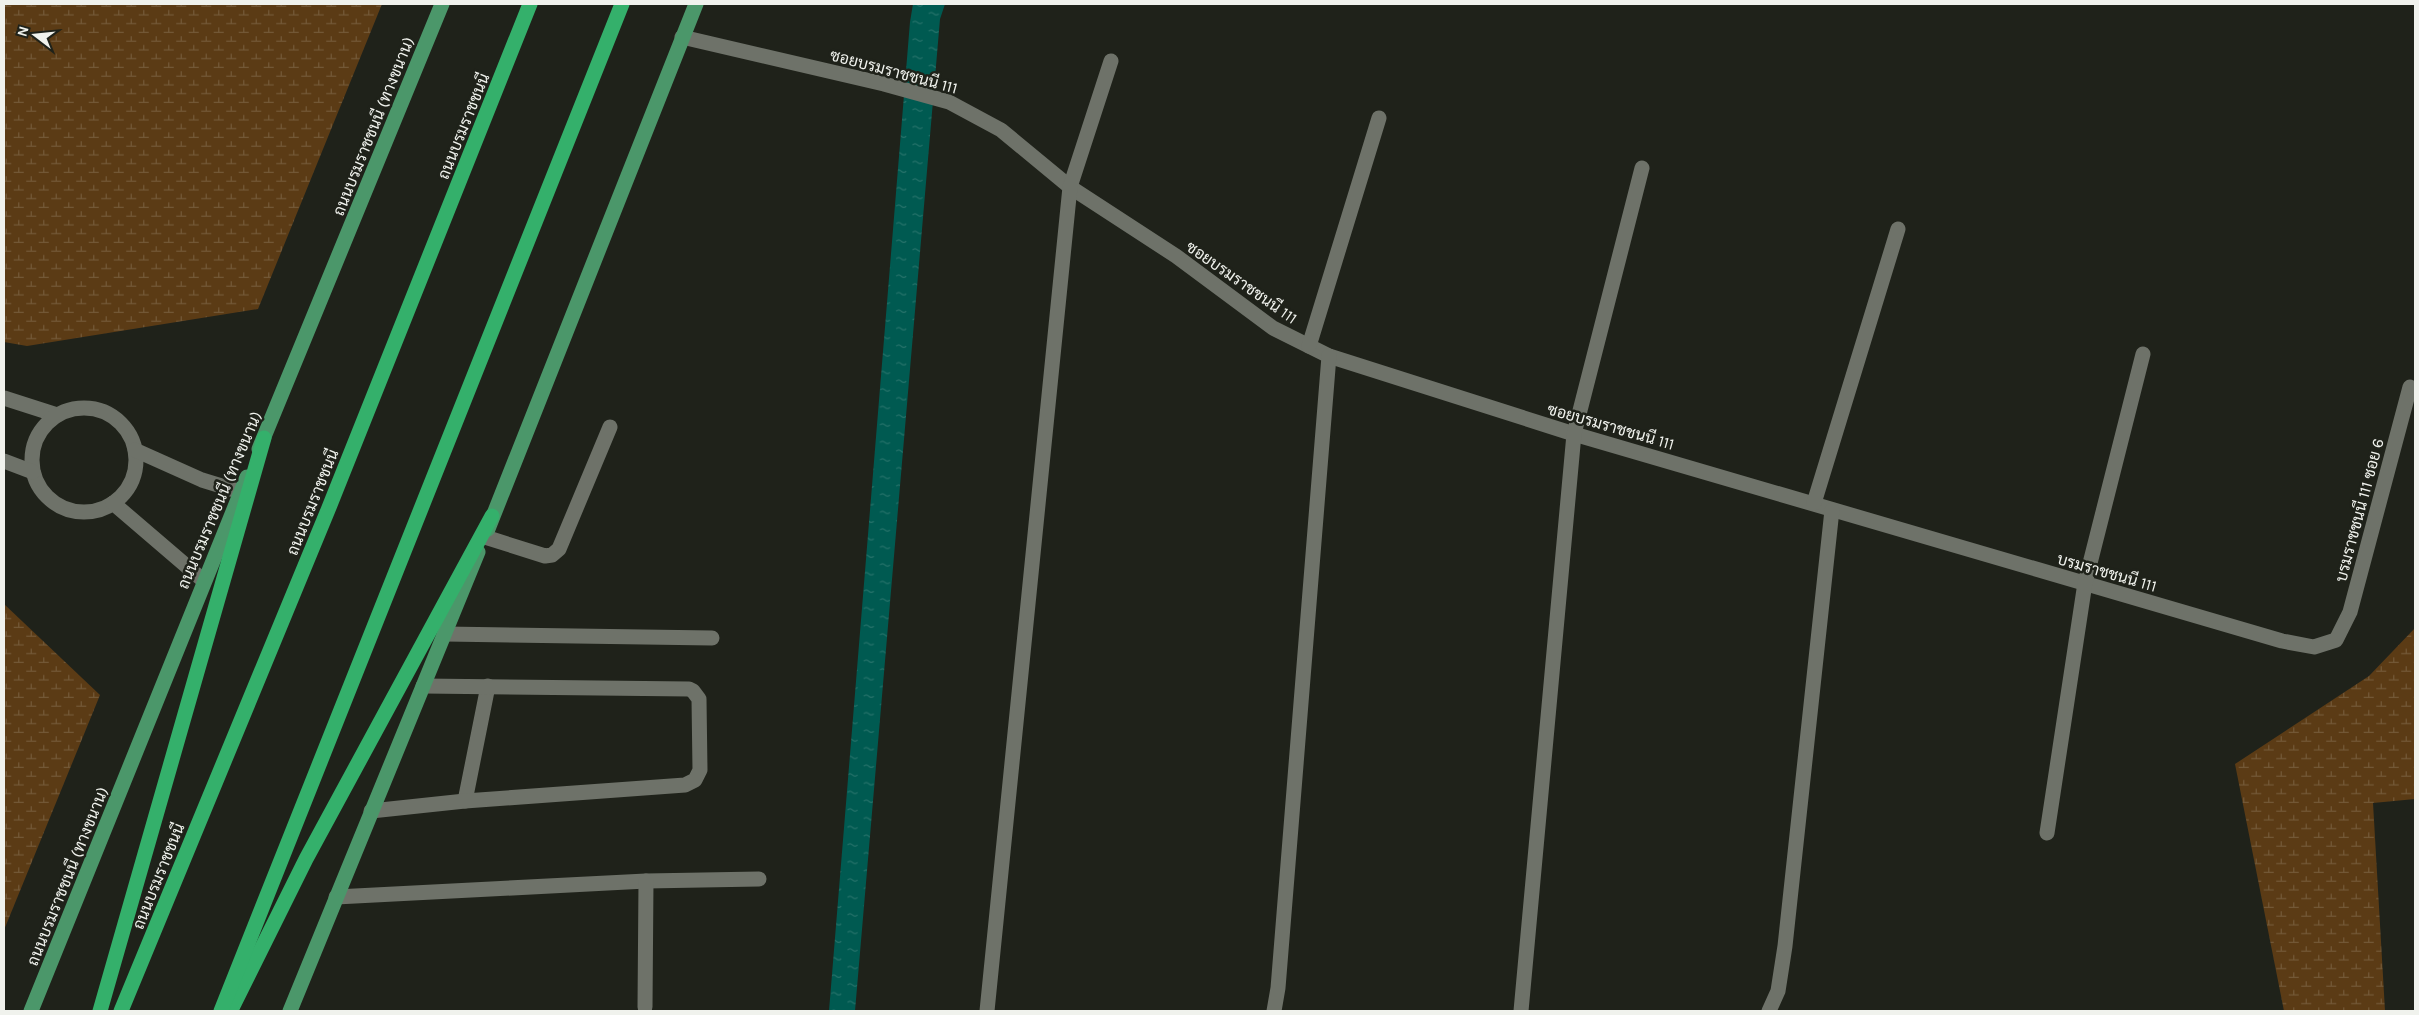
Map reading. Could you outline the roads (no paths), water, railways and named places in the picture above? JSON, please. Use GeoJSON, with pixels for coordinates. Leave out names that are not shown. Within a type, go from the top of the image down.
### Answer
{"type":"FeatureCollection","features":[{"type":"Feature","properties":{"kind":"highway","name":"ถนนบรมราชชนนี"},"geometry":{"type":"LineString","coordinates":[[121,1011],[332,501],[530,4]]}},
{"type":"Feature","properties":{"kind":"highway"},"geometry":{"type":"LineString","coordinates":[[221,1011],[622,4]]}},
{"type":"Feature","properties":{"kind":"highway"},"geometry":{"type":"LineString","coordinates":[[100,1011],[264,438]]}},
{"type":"Feature","properties":{"kind":"highway"},"geometry":{"type":"LineString","coordinates":[[230,1011],[306,859],[492,516]]}},
{"type":"Feature","properties":{"kind":"main road","name":"ถนนบรมราชชนนี (ทางขนาน)"},"geometry":{"type":"LineString","coordinates":[[31,1011],[204,581],[442,4]]}},
{"type":"Feature","properties":{"kind":"main road"},"geometry":{"type":"LineString","coordinates":[[290,1011],[485,537],[696,4]]}},
{"type":"Feature","properties":{"kind":"street","name":"ซอยบรมราชชนนี 111"},"geometry":{"type":"LineString","coordinates":[[682,37],[884,84],[948,102],[1001,130],[1070,187],[1176,256],[1273,328],[1329,356],[1574,434],[1814,503],[1868,521]]}},
{"type":"Feature","properties":{"kind":"street"},"geometry":{"type":"LineString","coordinates":[[987,1011],[1070,187],[1111,61]]}},
{"type":"Feature","properties":{"kind":"street"},"geometry":{"type":"LineString","coordinates":[[1309,346],[1378,118]]}},
{"type":"Feature","properties":{"kind":"street"},"geometry":{"type":"LineString","coordinates":[[1521,1011],[1574,434],[1642,168]]}},
{"type":"Feature","properties":{"kind":"street"},"geometry":{"type":"LineString","coordinates":[[1814,503],[1898,228]]}},
{"type":"Feature","properties":{"kind":"street"},"geometry":{"type":"LineString","coordinates":[[2047,833],[2085,583],[2143,354]]}},
{"type":"Feature","properties":{"kind":"street"},"geometry":{"type":"LineString","coordinates":[[1274,1011],[1278,988],[1329,356]]}},
{"type":"Feature","properties":{"kind":"street","name":"บรมราชชนนี 111 ซอย 6"},"geometry":{"type":"LineString","coordinates":[[2336,640],[2350,612],[2410,388]]}},
{"type":"Feature","properties":{"kind":"street"},"geometry":{"type":"LineString","coordinates":[[4,398],[57,415]]}},
{"type":"Feature","properties":{"kind":"street"},"geometry":{"type":"LineString","coordinates":[[76,408],[96,408],[114,417],[128,431],[135,450],[135,470],[127,489],[113,503],[94,511],[74,511],[56,504],[41,490],[33,472],[33,450],[41,430],[57,415],[76,408]]}},
{"type":"Feature","properties":{"kind":"street"},"geometry":{"type":"LineString","coordinates":[[485,537],[545,556],[552,555],[559,550],[610,427]]}},
{"type":"Feature","properties":{"kind":"street"},"geometry":{"type":"LineString","coordinates":[[135,450],[202,480],[241,492]]}},
{"type":"Feature","properties":{"kind":"street"},"geometry":{"type":"LineString","coordinates":[[4,461],[33,472]]}},
{"type":"Feature","properties":{"kind":"street"},"geometry":{"type":"LineString","coordinates":[[113,503],[204,581]]}},
{"type":"Feature","properties":{"kind":"street"},"geometry":{"type":"LineString","coordinates":[[1769,1011],[1778,990],[1785,946],[1832,510]]}},
{"type":"Feature","properties":{"kind":"street","name":"บรมราชชนนี 111"},"geometry":{"type":"LineString","coordinates":[[1868,521],[2282,641],[2314,647],[2336,640]]}},
{"type":"Feature","properties":{"kind":"street"},"geometry":{"type":"LineString","coordinates":[[445,634],[712,638]]}},
{"type":"Feature","properties":{"kind":"street"},"geometry":{"type":"LineString","coordinates":[[371,811],[465,801],[685,785],[695,780],[700,770],[698,699],[697,694],[688,688],[423,686]]}},
{"type":"Feature","properties":{"kind":"street"},"geometry":{"type":"LineString","coordinates":[[465,801],[488,686]]}},
{"type":"Feature","properties":{"kind":"street"},"geometry":{"type":"LineString","coordinates":[[336,897],[646,880],[759,879]]}},
{"type":"Feature","properties":{"kind":"street"},"geometry":{"type":"LineString","coordinates":[[645,1007],[646,880]]}},
{"type":"Feature","properties":{"kind":"water"},"geometry":{"type":"Polygon","coordinates":[[[913,4],[945,4],[940,19],[855,1011],[829,1011],[910,22],[913,4]]]}}]}
